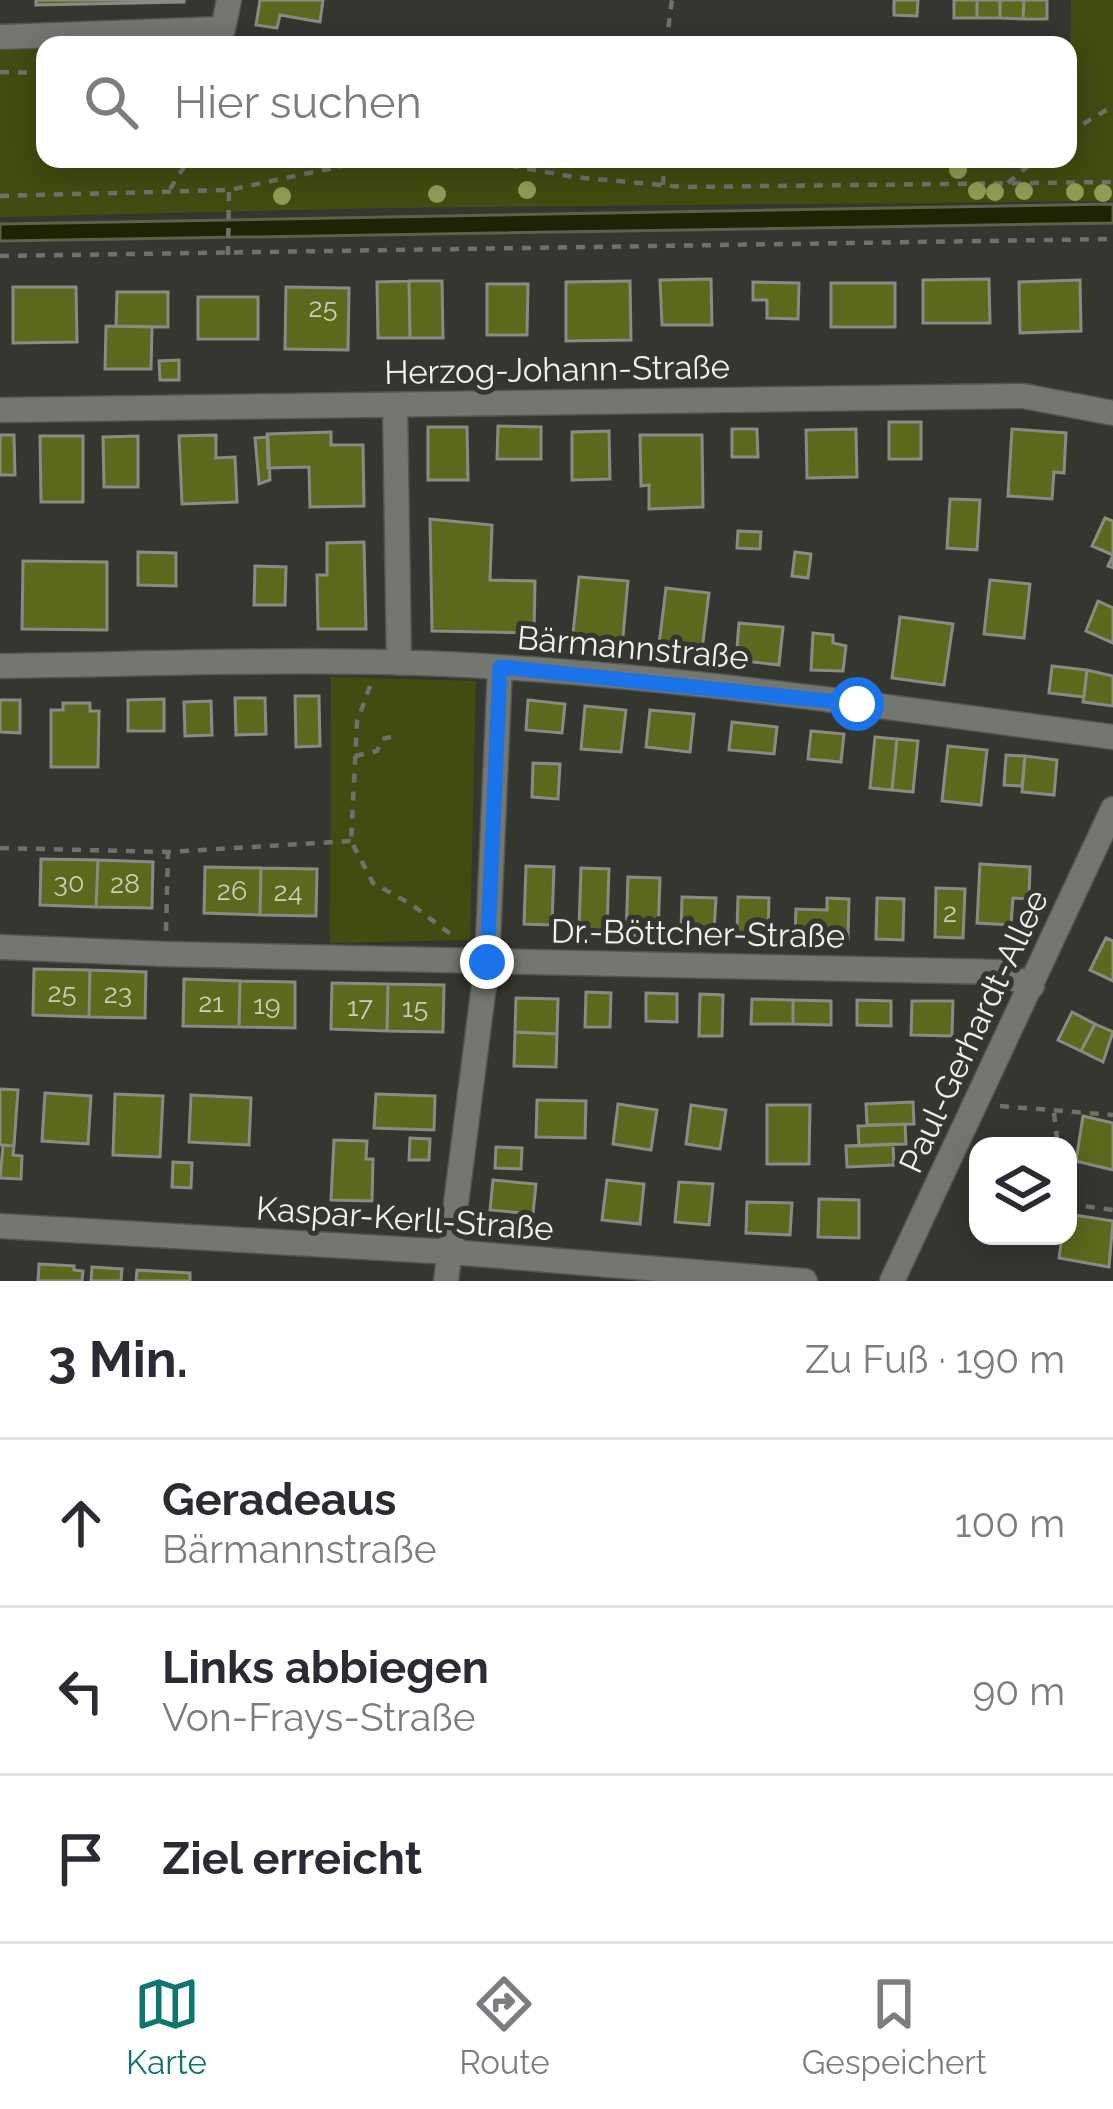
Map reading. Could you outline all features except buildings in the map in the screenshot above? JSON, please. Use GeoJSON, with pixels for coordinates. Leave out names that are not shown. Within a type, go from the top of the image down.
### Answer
{"type":"FeatureCollection","features":[{"type":"Feature","properties":{"kind":"street"},"geometry":{"type":"LineString","coordinates":[[0,37],[223,29],[229,0]]}},
{"type":"Feature","properties":{"kind":"street","name":"Herzog-Johann-Straße"},"geometry":{"type":"LineString","coordinates":[[0,410],[1023,396],[1113,413]]}},
{"type":"Feature","properties":{"kind":"street"},"geometry":{"type":"LineString","coordinates":[[388,663],[394,404]]}},
{"type":"Feature","properties":{"kind":"street","name":"Bärmannstraße"},"geometry":{"type":"LineString","coordinates":[[0,666],[388,663],[500,667],[788,694],[1113,737]]}},
{"type":"Feature","properties":{"kind":"street"},"geometry":{"type":"LineString","coordinates":[[446,1281],[487,962],[500,667]]}},
{"type":"Feature","properties":{"kind":"street","name":"Paul-Gerhardt-Allee"},"geometry":{"type":"LineString","coordinates":[[892,1281],[1113,809]]}},
{"type":"Feature","properties":{"kind":"street","name":"Dr.-Böttcher-Straße"},"geometry":{"type":"LineString","coordinates":[[0,946],[166,955],[999,972],[1032,986]]}},
{"type":"Feature","properties":{"kind":"street","name":"Kaspar-Kerll-Straße"},"geometry":{"type":"LineString","coordinates":[[0,1226],[451,1252],[805,1281]]}},
{"type":"Feature","properties":{"kind":"path"},"geometry":{"type":"LineString","coordinates":[[667,36],[672,0]]}},
{"type":"Feature","properties":{"kind":"path"},"geometry":{"type":"LineString","coordinates":[[0,72],[36,73]]}},
{"type":"Feature","properties":{"kind":"path"},"geometry":{"type":"LineString","coordinates":[[1077,128],[1113,106]]}},
{"type":"Feature","properties":{"kind":"path"},"geometry":{"type":"LineString","coordinates":[[169,190],[183,168]]}},
{"type":"Feature","properties":{"kind":"path"},"geometry":{"type":"LineString","coordinates":[[0,196],[229,190],[333,168]]}},
{"type":"Feature","properties":{"kind":"path"},"geometry":{"type":"LineString","coordinates":[[524,168],[663,185],[1113,182]]}},
{"type":"Feature","properties":{"kind":"path"},"geometry":{"type":"LineString","coordinates":[[663,185],[664,168]]}},
{"type":"Feature","properties":{"kind":"path"},"geometry":{"type":"LineString","coordinates":[[1006,184],[1025,168]]}},
{"type":"Feature","properties":{"kind":"path"},"geometry":{"type":"LineString","coordinates":[[228,255],[229,190]]}},
{"type":"Feature","properties":{"kind":"path"},"geometry":{"type":"LineString","coordinates":[[0,256],[1113,238]]}},
{"type":"Feature","properties":{"kind":"path"},"geometry":{"type":"LineString","coordinates":[[388,663],[357,722],[352,841],[374,883],[411,904],[487,962]]}},
{"type":"Feature","properties":{"kind":"path"},"geometry":{"type":"LineString","coordinates":[[355,756],[377,751],[382,739],[395,736]]}},
{"type":"Feature","properties":{"kind":"path"},"geometry":{"type":"LineString","coordinates":[[0,848],[168,853],[352,841]]}},
{"type":"Feature","properties":{"kind":"path"},"geometry":{"type":"LineString","coordinates":[[166,955],[168,853]]}},
{"type":"Feature","properties":{"kind":"path"},"geometry":{"type":"LineString","coordinates":[[976,1103],[1113,1115]]}},
{"type":"Feature","properties":{"kind":"path"},"geometry":{"type":"LineString","coordinates":[[1054,1113],[1057,1137]]}},
{"type":"Feature","properties":{"kind":"path"},"geometry":{"type":"LineString","coordinates":[[1077,1205],[1113,1210]]}},
{"type":"Feature","properties":{"kind":"green space"},"geometry":{"type":"Polygon","coordinates":[[[1071,0],[1113,0],[1113,201],[0,217],[0,50],[36,49],[36,168],[1077,168],[1077,36],[1070,36],[1071,0]]]}},
{"type":"Feature","properties":{"kind":"green space"},"geometry":{"type":"Polygon","coordinates":[[[331,677],[476,681],[470,940],[330,943],[331,677]]]}},
{"type":"Feature","properties":{"kind":"shaded area"},"geometry":{"type":"Polygon","coordinates":[[[1113,204],[1113,223],[0,241],[0,224],[1113,204]]]}},
{"type":"Feature","properties":{"kind":"route"},"geometry":{"type":"LineString","coordinates":[[487,962],[500,667],[857,704]]}}]}
